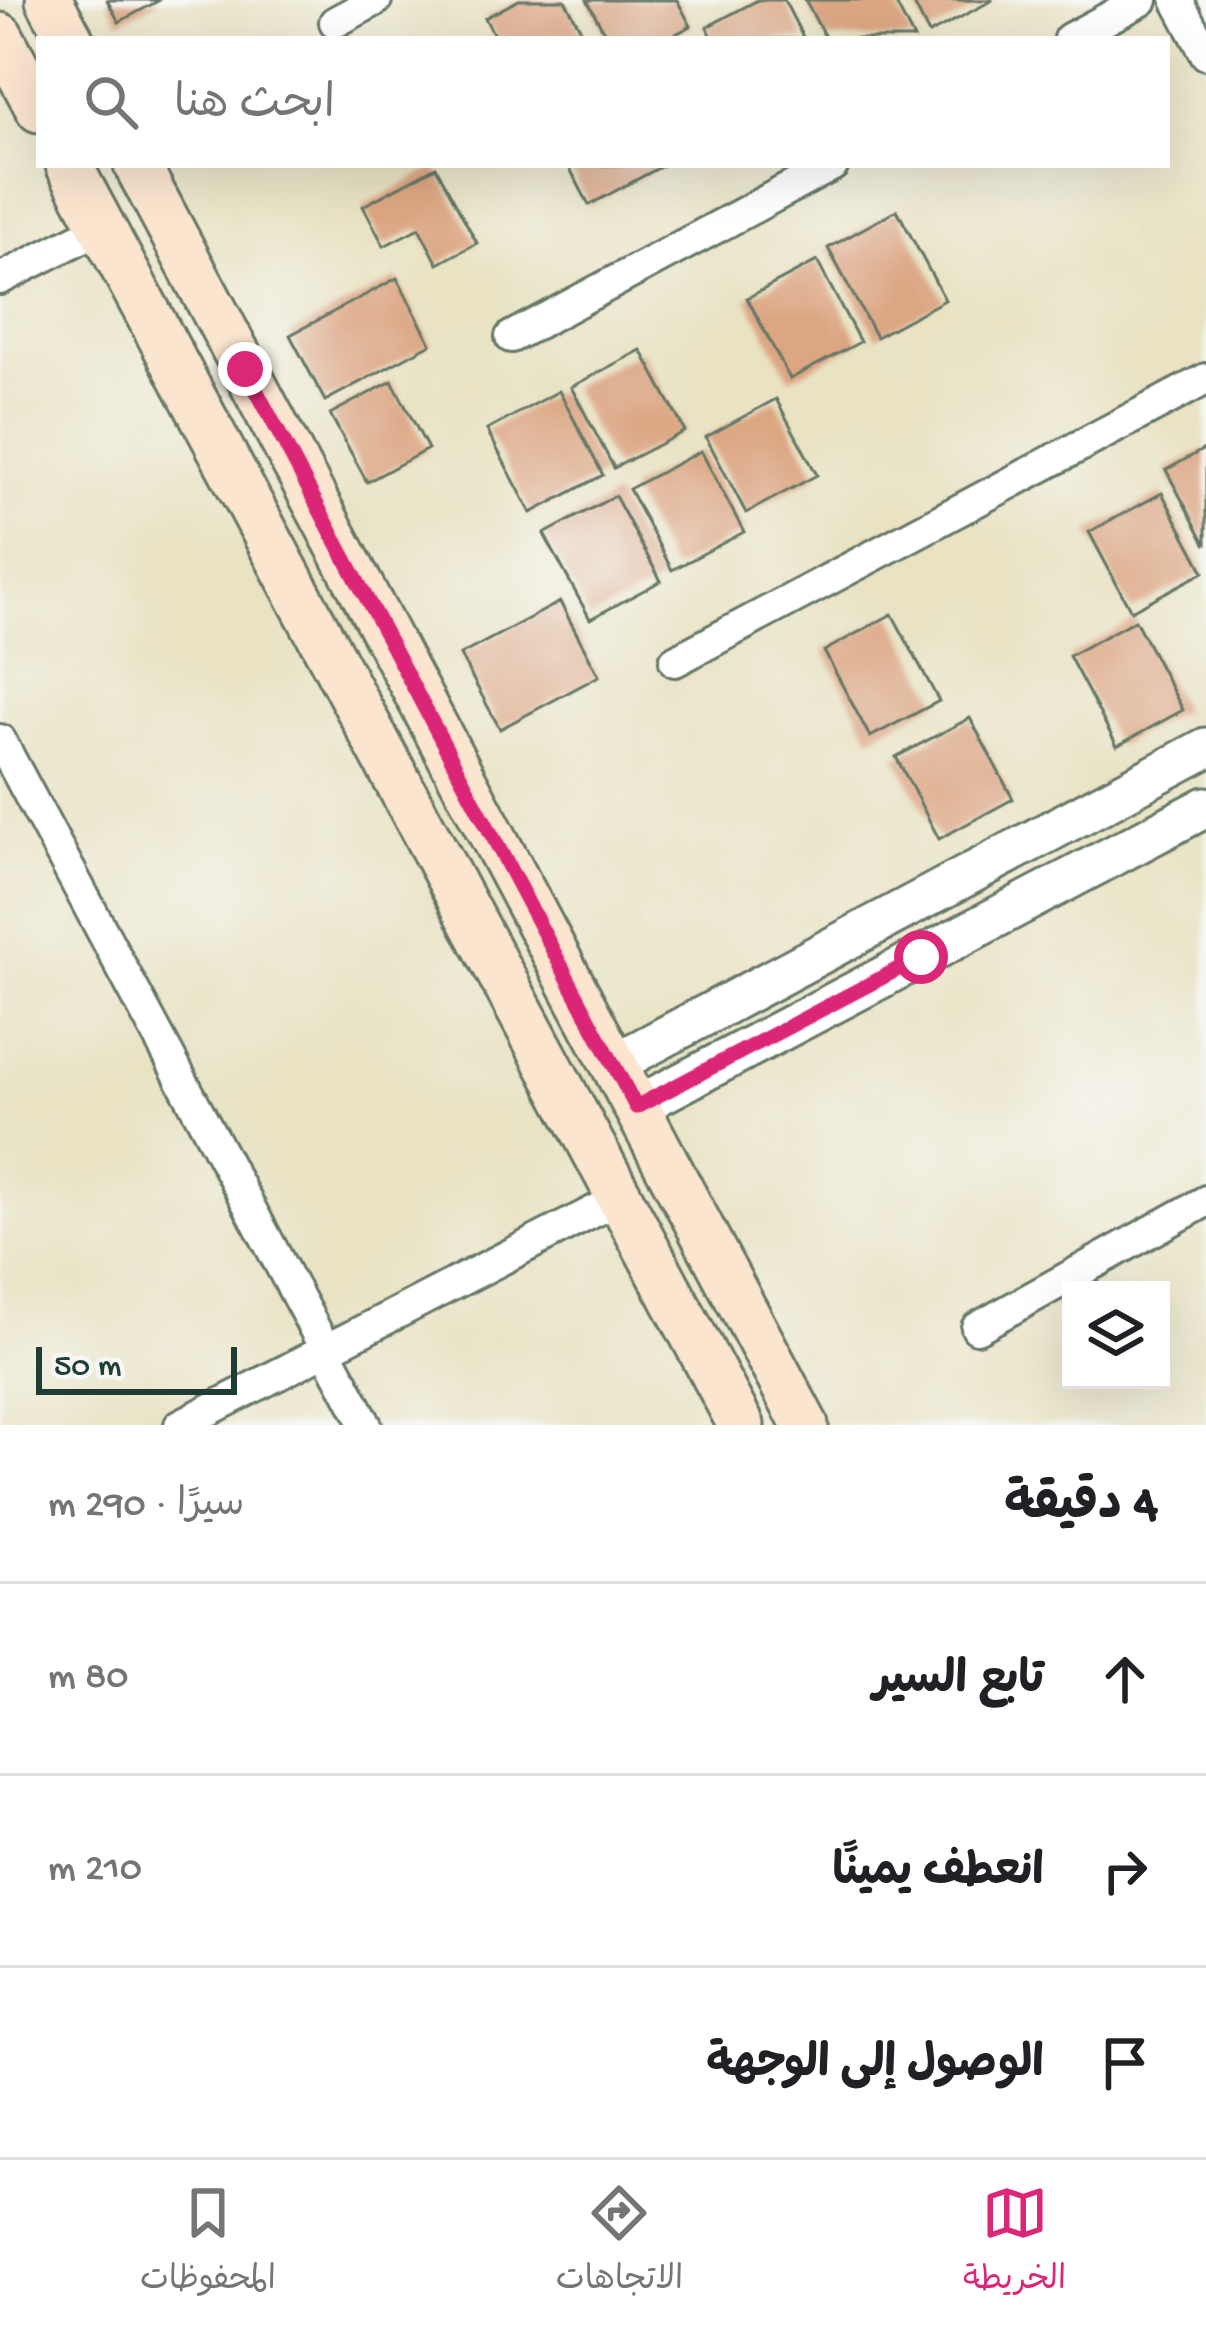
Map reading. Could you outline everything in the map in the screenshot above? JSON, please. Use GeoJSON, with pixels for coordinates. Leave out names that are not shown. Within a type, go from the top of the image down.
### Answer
{"type":"FeatureCollection","features":[{"type":"Feature","properties":{"kind":"main road"},"geometry":{"type":"LineString","coordinates":[[49,0],[68,36]]}},
{"type":"Feature","properties":{"kind":"main road"},"geometry":{"type":"LineString","coordinates":[[0,36],[36,103]]}},
{"type":"Feature","properties":{"kind":"main road"},"geometry":{"type":"LineString","coordinates":[[71,168],[741,1425]]}},
{"type":"Feature","properties":{"kind":"main road"},"geometry":{"type":"LineString","coordinates":[[139,168],[805,1425]]}},
{"type":"Feature","properties":{"kind":"street"},"geometry":{"type":"LineString","coordinates":[[334,22],[376,0]]}},
{"type":"Feature","properties":{"kind":"street"},"geometry":{"type":"LineString","coordinates":[[1075,36],[1142,0]]}},
{"type":"Feature","properties":{"kind":"street"},"geometry":{"type":"LineString","coordinates":[[1177,0],[1206,55]]}},
{"type":"Feature","properties":{"kind":"street"},"geometry":{"type":"LineString","coordinates":[[511,338],[827,168]]}},
{"type":"Feature","properties":{"kind":"street"},"geometry":{"type":"LineString","coordinates":[[0,279],[102,227]]}},
{"type":"Feature","properties":{"kind":"street"},"geometry":{"type":"LineString","coordinates":[[674,661],[1206,380]]}},
{"type":"Feature","properties":{"kind":"street"},"geometry":{"type":"LineString","coordinates":[[0,740],[366,1425]]}},
{"type":"Feature","properties":{"kind":"street"},"geometry":{"type":"LineString","coordinates":[[614,1064],[1206,748]]}},
{"type":"Feature","properties":{"kind":"street"},"geometry":{"type":"LineString","coordinates":[[636,1107],[1206,807]]}},
{"type":"Feature","properties":{"kind":"street"},"geometry":{"type":"LineString","coordinates":[[180,1425],[620,1198]]}},
{"type":"Feature","properties":{"kind":"street"},"geometry":{"type":"LineString","coordinates":[[977,1328],[1206,1201]]}},
{"type":"Feature","properties":{"kind":"building"},"geometry":{"type":"Polygon","coordinates":[[[107,0],[160,0],[119,22],[107,0]]]}},
{"type":"Feature","properties":{"kind":"building"},"geometry":{"type":"Polygon","coordinates":[[[519,0],[565,0],[584,36],[494,36],[485,18],[519,0]]]}},
{"type":"Feature","properties":{"kind":"building"},"geometry":{"type":"Polygon","coordinates":[[[587,0],[677,0],[691,26],[672,36],[606,36],[587,0]]]}},
{"type":"Feature","properties":{"kind":"building"},"geometry":{"type":"Polygon","coordinates":[[[758,0],[784,0],[802,36],[712,36],[707,27],[758,0]]]}},
{"type":"Feature","properties":{"kind":"building"},"geometry":{"type":"Polygon","coordinates":[[[805,0],[894,0],[912,36],[824,36],[805,0]]]}},
{"type":"Feature","properties":{"kind":"building"},"geometry":{"type":"Polygon","coordinates":[[[912,0],[993,0],[929,34],[912,0]]]}},
{"type":"Feature","properties":{"kind":"building"},"geometry":{"type":"Polygon","coordinates":[[[437,168],[477,243],[438,264],[419,228],[384,246],[363,206],[437,168]]]}},
{"type":"Feature","properties":{"kind":"building"},"geometry":{"type":"Polygon","coordinates":[[[570,168],[658,168],[589,205],[570,168]]]}},
{"type":"Feature","properties":{"kind":"building"},"geometry":{"type":"Polygon","coordinates":[[[897,210],[945,300],[876,337],[828,248],[897,210]]]}},
{"type":"Feature","properties":{"kind":"building"},"geometry":{"type":"Polygon","coordinates":[[[817,261],[860,342],[790,379],[747,298],[817,261]]]}},
{"type":"Feature","properties":{"kind":"building"},"geometry":{"type":"Polygon","coordinates":[[[397,278],[431,344],[325,401],[290,335],[397,278]]]}},
{"type":"Feature","properties":{"kind":"building"},"geometry":{"type":"Polygon","coordinates":[[[641,350],[685,431],[614,468],[571,387],[641,350]]]}},
{"type":"Feature","properties":{"kind":"building"},"geometry":{"type":"Polygon","coordinates":[[[392,381],[428,449],[367,482],[330,414],[392,381]]]}},
{"type":"Feature","properties":{"kind":"building"},"geometry":{"type":"Polygon","coordinates":[[[559,391],[603,475],[531,513],[487,430],[559,391]]]}},
{"type":"Feature","properties":{"kind":"building"},"geometry":{"type":"Polygon","coordinates":[[[776,399],[817,475],[746,513],[706,437],[776,399]]]}},
{"type":"Feature","properties":{"kind":"building"},"geometry":{"type":"Polygon","coordinates":[[[1206,448],[1206,545],[1166,470],[1206,448]]]}},
{"type":"Feature","properties":{"kind":"building"},"geometry":{"type":"Polygon","coordinates":[[[701,451],[744,532],[672,570],[629,489],[701,451]]]}},
{"type":"Feature","properties":{"kind":"building"},"geometry":{"type":"Polygon","coordinates":[[[1162,493],[1204,572],[1131,611],[1089,532],[1162,493]]]}},
{"type":"Feature","properties":{"kind":"building"},"geometry":{"type":"Polygon","coordinates":[[[615,496],[661,581],[590,619],[544,534],[615,496]]]}},
{"type":"Feature","properties":{"kind":"building"},"geometry":{"type":"Polygon","coordinates":[[[560,602],[599,676],[500,729],[460,655],[560,602]]]}},
{"type":"Feature","properties":{"kind":"building"},"geometry":{"type":"Polygon","coordinates":[[[892,614],[939,701],[870,737],[824,651],[892,614]]]}},
{"type":"Feature","properties":{"kind":"building"},"geometry":{"type":"Polygon","coordinates":[[[1135,620],[1183,710],[1117,746],[1069,656],[1135,620]]]}},
{"type":"Feature","properties":{"kind":"building"},"geometry":{"type":"Polygon","coordinates":[[[970,718],[1013,799],[939,839],[896,757],[970,718]]]}},
{"type":"Feature","properties":{"kind":"route"},"geometry":{"type":"LineString","coordinates":[[245,369],[636,1107],[921,957]]}}]}
